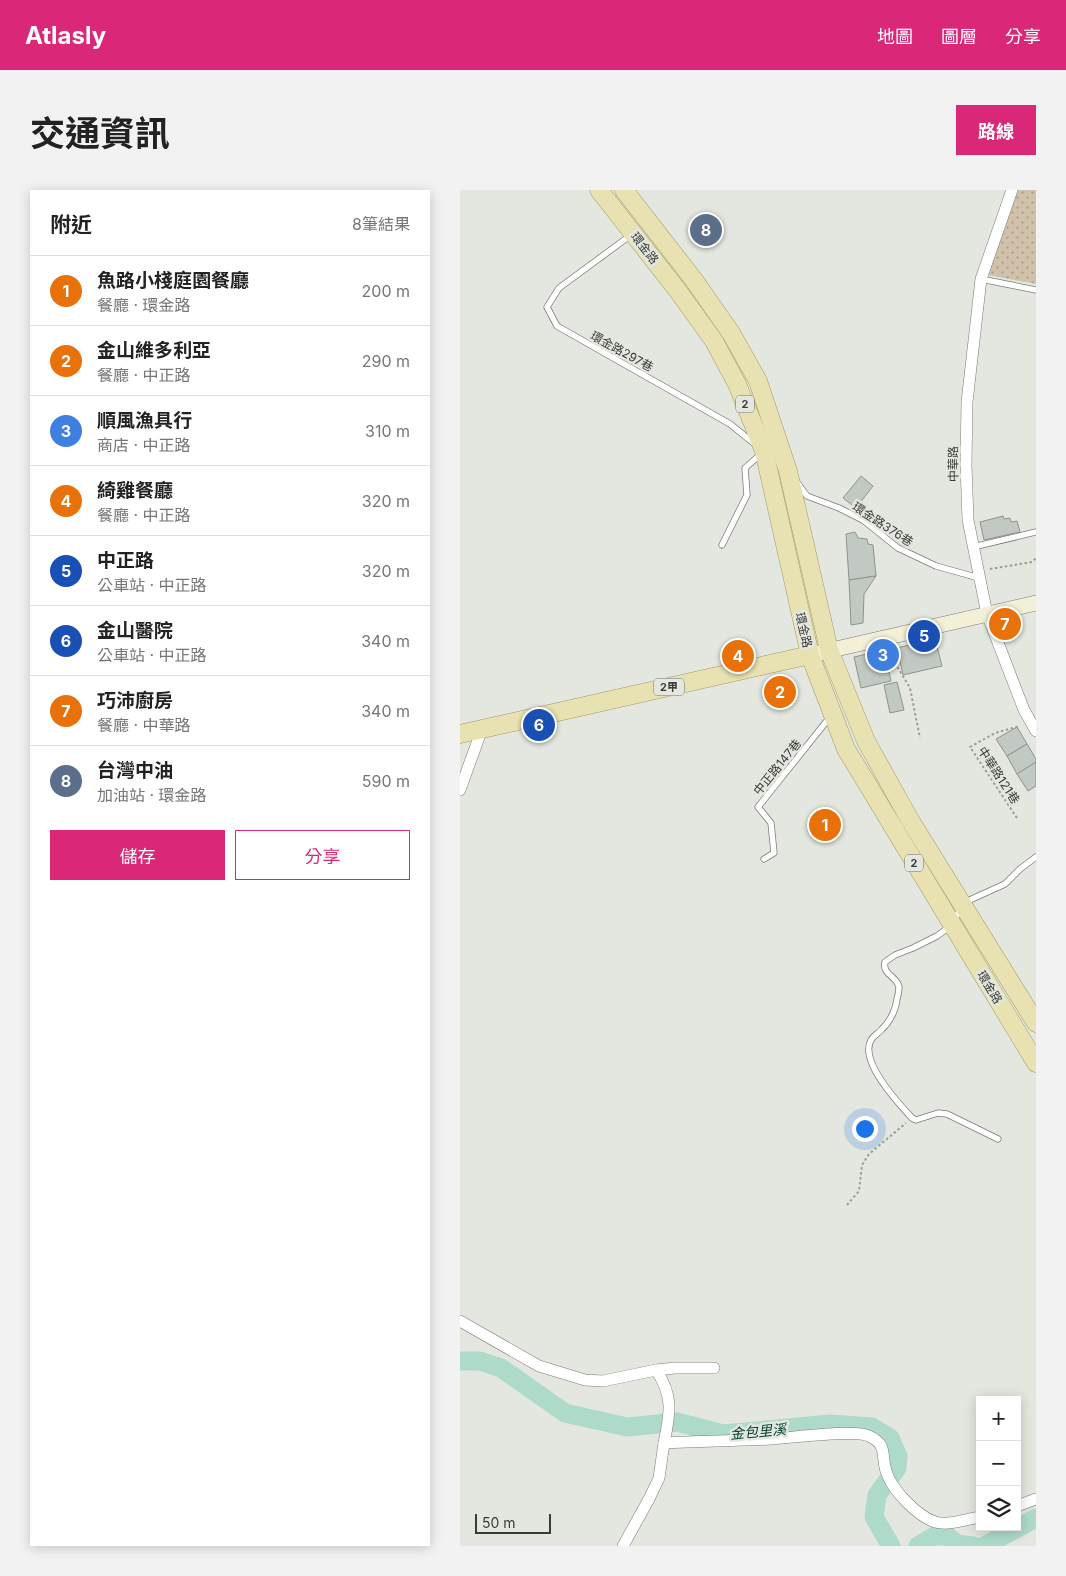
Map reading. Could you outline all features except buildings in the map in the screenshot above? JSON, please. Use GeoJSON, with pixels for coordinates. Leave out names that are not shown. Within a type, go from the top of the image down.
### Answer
{"type":"FeatureCollection","features":[{"type":"Feature","properties":{"kind":"main road","name":"環金路"},"geometry":{"type":"LineString","coordinates":[[600,190],[714,341],[737,384],[775,460],[829,650],[866,741],[910,820],[1036,1024]]}},
{"type":"Feature","properties":{"kind":"main road","name":"環金路"},"geometry":{"type":"LineString","coordinates":[[624,190],[694,280],[731,333],[758,381],[775,460],[810,655],[832,714],[846,748],[1036,1063]]}},
{"type":"Feature","properties":{"kind":"main road","name":"2甲"},"geometry":{"type":"LineString","coordinates":[[460,734],[810,655]]}},
{"type":"Feature","properties":{"kind":"street","name":"中華路"},"geometry":{"type":"LineString","coordinates":[[1012,190],[981,279],[967,402],[966,474],[968,520],[986,614],[1024,710],[1033,726]]}},
{"type":"Feature","properties":{"kind":"street"},"geometry":{"type":"LineString","coordinates":[[810,655],[1036,603]]}},
{"type":"Feature","properties":{"kind":"street"},"geometry":{"type":"LineString","coordinates":[[460,790],[482,729]]}},
{"type":"Feature","properties":{"kind":"street"},"geometry":{"type":"LineString","coordinates":[[460,1321],[539,1366],[585,1380],[603,1381],[656,1370],[676,1368],[714,1368]]}},
{"type":"Feature","properties":{"kind":"street"},"geometry":{"type":"LineString","coordinates":[[623,1546],[659,1478],[670,1400],[664,1382],[656,1370]]}},
{"type":"Feature","properties":{"kind":"street"},"geometry":{"type":"LineString","coordinates":[[664,1443],[769,1439],[850,1433],[868,1435],[880,1443],[883,1449],[890,1480],[895,1490],[918,1512],[935,1522],[953,1522],[976,1518]]}},
{"type":"Feature","properties":{"kind":"street"},"geometry":{"type":"LineString","coordinates":[[1021,1505],[1036,1499]]}},
{"type":"Feature","properties":{"kind":"lane","name":"環金路297巷"},"geometry":{"type":"LineString","coordinates":[[634,234],[559,288],[547,307],[558,326],[730,424],[775,460]]}},
{"type":"Feature","properties":{"kind":"lane"},"geometry":{"type":"LineString","coordinates":[[981,279],[1036,290]]}},
{"type":"Feature","properties":{"kind":"lane"},"geometry":{"type":"LineString","coordinates":[[722,544],[747,495],[745,468],[775,460]]}},
{"type":"Feature","properties":{"kind":"lane","name":"環金路376巷"},"geometry":{"type":"LineString","coordinates":[[775,460],[807,496],[839,508],[863,520],[898,548],[936,566],[978,575]]}},
{"type":"Feature","properties":{"kind":"lane"},"geometry":{"type":"LineString","coordinates":[[973,547],[1036,532]]}},
{"type":"Feature","properties":{"kind":"lane","name":"中正路147巷"},"geometry":{"type":"LineString","coordinates":[[764,859],[774,854],[771,823],[758,807],[832,714]]}},
{"type":"Feature","properties":{"kind":"lane"},"geometry":{"type":"LineString","coordinates":[[998,1139],[947,1114],[938,1113],[916,1120],[912,1118],[892,1096],[869,1058],[870,1040],[889,1022],[897,1001],[899,987],[886,973],[885,962],[889,958],[937,936],[952,924],[963,903],[1005,884],[1036,857]]}},
{"type":"Feature","properties":{"kind":"path"},"geometry":{"type":"LineString","coordinates":[[978,575],[1032,562],[1036,558]]}},
{"type":"Feature","properties":{"kind":"path"},"geometry":{"type":"LineString","coordinates":[[895,634],[898,668],[910,688],[920,738]]}},
{"type":"Feature","properties":{"kind":"path","name":"中華路121巷"},"geometry":{"type":"LineString","coordinates":[[1016,818],[970,747],[995,733],[1033,726]]}},
{"type":"Feature","properties":{"kind":"path"},"geometry":{"type":"LineString","coordinates":[[847,1204],[859,1191],[862,1165],[869,1154],[912,1118]]}},
{"type":"Feature","properties":{"kind":"shaded area"},"geometry":{"type":"Polygon","coordinates":[[[1016,190],[1036,190],[1036,284],[988,275],[1016,190]]]}},
{"type":"Feature","properties":{"kind":"waterway","name":"金包里溪"},"geometry":{"type":"LineString","coordinates":[[460,1361],[480,1361],[501,1368],[565,1413],[627,1427],[677,1422],[723,1434],[830,1424],[872,1427],[890,1438],[898,1456],[897,1468],[877,1495],[874,1517],[891,1546]]}},
{"type":"Feature","properties":{"kind":"waterway"},"geometry":{"type":"LineString","coordinates":[[984,1546],[1036,1518]]}},
{"type":"Feature","properties":{"kind":"waterway","name":"金包里溪"},"geometry":{"type":"LineString","coordinates":[[918,1546],[935,1536],[947,1536],[957,1544],[973,1546]]}},
{"type":"Feature","properties":{"kind":"waterway","name":"金包里溪"},"geometry":{"type":"LineString","coordinates":[[953,1546],[957,1544]]}},
{"type":"Feature","properties":{"kind":"place","name":"台灣中油"},"geometry":{"type":"Point","coordinates":[706,230]}},
{"type":"Feature","properties":{"kind":"place","name":"巧沛廚房"},"geometry":{"type":"Point","coordinates":[1005,624]}},
{"type":"Feature","properties":{"kind":"place","name":"中正路"},"geometry":{"type":"Point","coordinates":[924,636]}},
{"type":"Feature","properties":{"kind":"place","name":"順風漁具行"},"geometry":{"type":"Point","coordinates":[883,655]}},
{"type":"Feature","properties":{"kind":"place","name":"綺雞餐廳"},"geometry":{"type":"Point","coordinates":[738,656]}},
{"type":"Feature","properties":{"kind":"place","name":"金山維多利亞"},"geometry":{"type":"Point","coordinates":[780,692]}},
{"type":"Feature","properties":{"kind":"place","name":"金山醫院"},"geometry":{"type":"Point","coordinates":[539,725]}},
{"type":"Feature","properties":{"kind":"place","name":"魚路小棧庭園餐廳"},"geometry":{"type":"Point","coordinates":[825,825]}}]}
